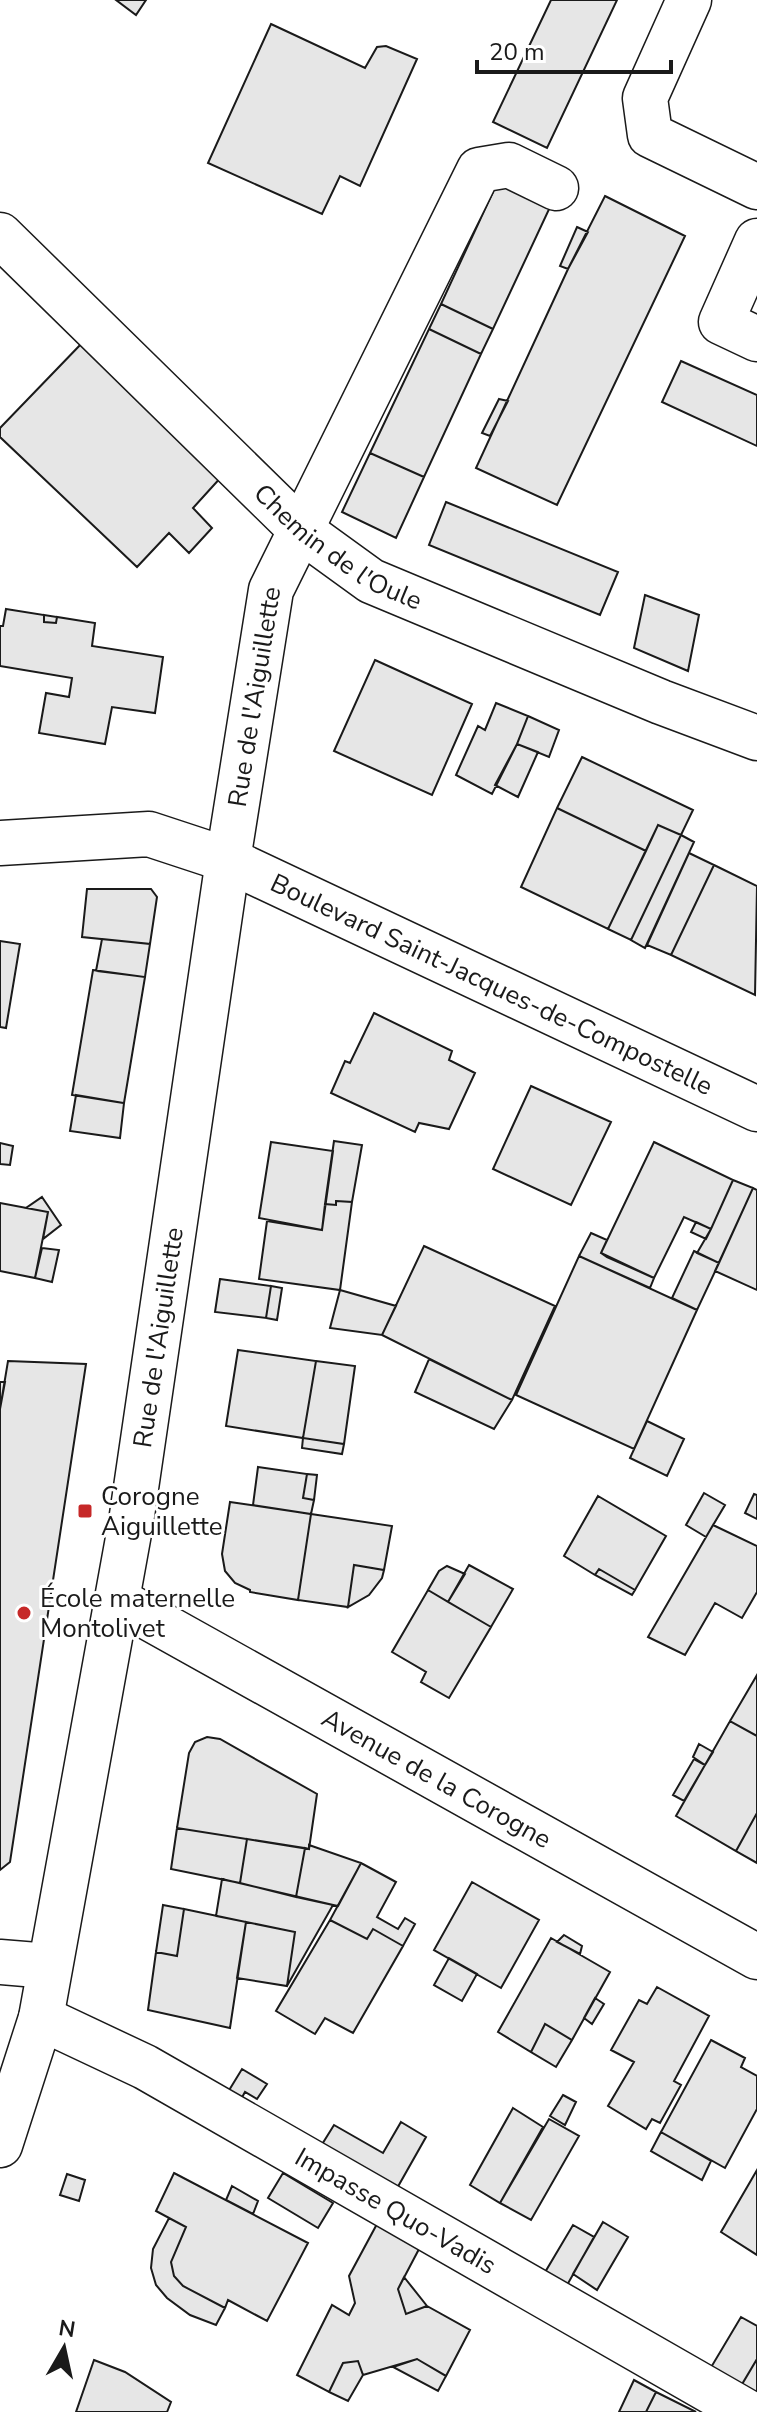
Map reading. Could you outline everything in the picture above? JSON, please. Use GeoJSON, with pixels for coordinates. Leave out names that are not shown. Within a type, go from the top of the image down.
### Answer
{"type":"FeatureCollection","features":[{"type":"Feature","properties":{"kind":"street"},"geometry":{"type":"LineString","coordinates":[[689,0],[645,98],[650,135],[757,187]]}},
{"type":"Feature","properties":{"kind":"street","name":"Rue de l'Aiguillette"},"geometry":{"type":"LineString","coordinates":[[0,2145],[41,2018],[117,1600],[271,590],[479,170],[509,165],[556,188]]}},
{"type":"Feature","properties":{"kind":"street","name":"Chemin de l'Oule"},"geometry":{"type":"LineString","coordinates":[[0,235],[302,531],[371,581],[661,702],[757,738]]}},
{"type":"Feature","properties":{"kind":"street"},"geometry":{"type":"LineString","coordinates":[[757,241],[721,322],[757,339]]}},
{"type":"Feature","properties":{"kind":"street","name":"Boulevard Saint-Jacques-de-Compostelle"},"geometry":{"type":"LineString","coordinates":[[0,843],[149,834],[228,860],[757,1109]]}},
{"type":"Feature","properties":{"kind":"street","name":"Avenue de la Corogne"},"geometry":{"type":"LineString","coordinates":[[117,1600],[757,1957]]}},
{"type":"Feature","properties":{"kind":"street"},"geometry":{"type":"LineString","coordinates":[[0,1962],[49,1966]]}},
{"type":"Feature","properties":{"kind":"street","name":"Impasse Quo-Vadis"},"geometry":{"type":"LineString","coordinates":[[41,2018],[145,2067],[747,2412]]}},
{"type":"Feature","properties":{"kind":"building"},"geometry":{"type":"Polygon","coordinates":[[[116,0],[146,0],[136,15],[116,0]]]}},
{"type":"Feature","properties":{"kind":"building"},"geometry":{"type":"Polygon","coordinates":[[[551,0],[617,0],[547,148],[493,122],[551,0]]]}},
{"type":"Feature","properties":{"kind":"building"},"geometry":{"type":"Polygon","coordinates":[[[271,24],[365,68],[377,47],[386,46],[417,59],[360,186],[340,176],[322,214],[208,163],[271,24]]]}},
{"type":"Feature","properties":{"kind":"building"},"geometry":{"type":"Polygon","coordinates":[[[498,181],[551,205],[493,329],[441,304],[498,181]]]}},
{"type":"Feature","properties":{"kind":"building"},"geometry":{"type":"Polygon","coordinates":[[[605,196],[685,236],[557,505],[476,468],[605,196]]]}},
{"type":"Feature","properties":{"kind":"building"},"geometry":{"type":"Polygon","coordinates":[[[577,227],[588,232],[568,269],[560,266],[577,227]]]}},
{"type":"Feature","properties":{"kind":"building"},"geometry":{"type":"Polygon","coordinates":[[[441,304],[493,329],[481,354],[429,329],[441,304]]]}},
{"type":"Feature","properties":{"kind":"building"},"geometry":{"type":"Polygon","coordinates":[[[429,329],[481,354],[424,477],[370,453],[429,329]]]}},
{"type":"Feature","properties":{"kind":"building"},"geometry":{"type":"Polygon","coordinates":[[[83,342],[223,475],[193,508],[212,528],[189,553],[169,533],[137,567],[0,437],[0,428],[83,342]]]}},
{"type":"Feature","properties":{"kind":"building"},"geometry":{"type":"Polygon","coordinates":[[[681,361],[757,395],[757,446],[662,402],[681,361]]]}},
{"type":"Feature","properties":{"kind":"building"},"geometry":{"type":"Polygon","coordinates":[[[499,399],[508,401],[490,436],[482,433],[499,399]]]}},
{"type":"Feature","properties":{"kind":"building"},"geometry":{"type":"Polygon","coordinates":[[[370,453],[424,477],[396,538],[342,512],[370,453]]]}},
{"type":"Feature","properties":{"kind":"building"},"geometry":{"type":"Polygon","coordinates":[[[446,502],[618,572],[600,615],[429,545],[446,502]]]}},
{"type":"Feature","properties":{"kind":"building"},"geometry":{"type":"Polygon","coordinates":[[[645,595],[699,615],[688,671],[634,648],[645,595]]]}},
{"type":"Feature","properties":{"kind":"building"},"geometry":{"type":"Polygon","coordinates":[[[6,609],[44,615],[44,622],[56,623],[57,617],[95,623],[92,646],[163,657],[155,713],[112,707],[105,744],[39,733],[46,693],[69,697],[72,678],[0,666],[0,626],[3,626],[6,609]]]}},
{"type":"Feature","properties":{"kind":"building"},"geometry":{"type":"Polygon","coordinates":[[[44,615],[57,617],[56,623],[44,622],[44,615]]]}},
{"type":"Feature","properties":{"kind":"building"},"geometry":{"type":"Polygon","coordinates":[[[375,660],[472,704],[432,795],[334,751],[375,660]]]}},
{"type":"Feature","properties":{"kind":"building"},"geometry":{"type":"Polygon","coordinates":[[[496,703],[528,716],[492,794],[456,775],[478,726],[485,730],[496,703]]]}},
{"type":"Feature","properties":{"kind":"building"},"geometry":{"type":"Polygon","coordinates":[[[528,716],[559,730],[549,757],[517,744],[528,716]]]}},
{"type":"Feature","properties":{"kind":"building"},"geometry":{"type":"Polygon","coordinates":[[[517,744],[538,752],[518,797],[495,785],[517,744]]]}},
{"type":"Feature","properties":{"kind":"building"},"geometry":{"type":"Polygon","coordinates":[[[582,757],[693,810],[681,835],[658,825],[646,851],[557,808],[582,757]]]}},
{"type":"Feature","properties":{"kind":"building"},"geometry":{"type":"Polygon","coordinates":[[[557,808],[646,851],[608,929],[521,887],[557,808]]]}},
{"type":"Feature","properties":{"kind":"building"},"geometry":{"type":"Polygon","coordinates":[[[658,825],[681,835],[631,940],[608,929],[658,825]]]}},
{"type":"Feature","properties":{"kind":"building"},"geometry":{"type":"Polygon","coordinates":[[[681,835],[694,842],[645,948],[631,940],[681,835]]]}},
{"type":"Feature","properties":{"kind":"building"},"geometry":{"type":"Polygon","coordinates":[[[689,853],[714,865],[671,955],[647,945],[689,853]]]}},
{"type":"Feature","properties":{"kind":"building"},"geometry":{"type":"Polygon","coordinates":[[[714,865],[757,886],[755,995],[671,955],[714,865]]]}},
{"type":"Feature","properties":{"kind":"building"},"geometry":{"type":"Polygon","coordinates":[[[87,889],[151,889],[157,897],[150,944],[82,937],[87,889]]]}},
{"type":"Feature","properties":{"kind":"building"},"geometry":{"type":"Polygon","coordinates":[[[102,939],[150,944],[145,977],[96,971],[102,939]]]}},
{"type":"Feature","properties":{"kind":"building"},"geometry":{"type":"Polygon","coordinates":[[[0,941],[20,944],[6,1028],[0,1027],[0,941]]]}},
{"type":"Feature","properties":{"kind":"building"},"geometry":{"type":"Polygon","coordinates":[[[93,970],[145,977],[124,1103],[72,1095],[93,970]]]}},
{"type":"Feature","properties":{"kind":"building"},"geometry":{"type":"Polygon","coordinates":[[[374,1013],[452,1051],[449,1060],[475,1073],[449,1129],[419,1123],[415,1132],[331,1093],[345,1061],[350,1063],[374,1013]]]}},
{"type":"Feature","properties":{"kind":"building"},"geometry":{"type":"Polygon","coordinates":[[[531,1086],[611,1122],[571,1205],[493,1169],[531,1086]]]}},
{"type":"Feature","properties":{"kind":"building"},"geometry":{"type":"Polygon","coordinates":[[[76,1095],[124,1103],[120,1138],[70,1131],[76,1095]]]}},
{"type":"Feature","properties":{"kind":"building"},"geometry":{"type":"Polygon","coordinates":[[[334,1141],[362,1145],[352,1202],[336,1201],[336,1205],[325,1204],[334,1141]]]}},
{"type":"Feature","properties":{"kind":"building"},"geometry":{"type":"Polygon","coordinates":[[[271,1142],[333,1151],[322,1230],[259,1218],[271,1142]]]}},
{"type":"Feature","properties":{"kind":"building"},"geometry":{"type":"Polygon","coordinates":[[[654,1142],[733,1180],[711,1229],[684,1217],[654,1278],[601,1253],[654,1142]]]}},
{"type":"Feature","properties":{"kind":"building"},"geometry":{"type":"Polygon","coordinates":[[[0,1143],[13,1146],[10,1165],[0,1164],[0,1143]]]}},
{"type":"Feature","properties":{"kind":"building"},"geometry":{"type":"Polygon","coordinates":[[[733,1180],[753,1188],[719,1263],[697,1253],[733,1180]]]}},
{"type":"Feature","properties":{"kind":"building"},"geometry":{"type":"Polygon","coordinates":[[[753,1188],[757,1190],[757,1290],[715,1271],[753,1188]]]}},
{"type":"Feature","properties":{"kind":"building"},"geometry":{"type":"Polygon","coordinates":[[[42,1197],[61,1225],[43,1239],[48,1212],[26,1208],[42,1197]]]}},
{"type":"Feature","properties":{"kind":"building"},"geometry":{"type":"Polygon","coordinates":[[[336,1201],[352,1202],[340,1290],[259,1279],[267,1221],[322,1230],[325,1204],[336,1205],[336,1201]]]}},
{"type":"Feature","properties":{"kind":"building"},"geometry":{"type":"Polygon","coordinates":[[[0,1203],[48,1212],[35,1278],[0,1271],[0,1203]]]}},
{"type":"Feature","properties":{"kind":"building"},"geometry":{"type":"Polygon","coordinates":[[[696,1222],[711,1229],[706,1239],[691,1232],[696,1222]]]}},
{"type":"Feature","properties":{"kind":"building"},"geometry":{"type":"Polygon","coordinates":[[[591,1233],[607,1240],[601,1253],[654,1278],[650,1288],[579,1256],[591,1233]]]}},
{"type":"Feature","properties":{"kind":"building"},"geometry":{"type":"Polygon","coordinates":[[[424,1246],[555,1306],[512,1400],[382,1335],[424,1246]]]}},
{"type":"Feature","properties":{"kind":"building"},"geometry":{"type":"Polygon","coordinates":[[[42,1248],[59,1250],[52,1282],[35,1278],[42,1248]]]}},
{"type":"Feature","properties":{"kind":"building"},"geometry":{"type":"Polygon","coordinates":[[[694,1251],[719,1263],[697,1310],[672,1298],[694,1251]]]}},
{"type":"Feature","properties":{"kind":"building"},"geometry":{"type":"Polygon","coordinates":[[[579,1256],[697,1310],[634,1449],[516,1395],[579,1256]]]}},
{"type":"Feature","properties":{"kind":"building"},"geometry":{"type":"Polygon","coordinates":[[[220,1279],[271,1286],[266,1318],[215,1312],[220,1279]]]}},
{"type":"Feature","properties":{"kind":"building"},"geometry":{"type":"Polygon","coordinates":[[[271,1286],[282,1288],[277,1320],[266,1318],[271,1286]]]}},
{"type":"Feature","properties":{"kind":"building"},"geometry":{"type":"Polygon","coordinates":[[[340,1290],[396,1306],[382,1335],[330,1328],[340,1290]]]}},
{"type":"Feature","properties":{"kind":"building"},"geometry":{"type":"Polygon","coordinates":[[[238,1350],[316,1361],[303,1438],[226,1426],[238,1350]]]}},
{"type":"Feature","properties":{"kind":"building"},"geometry":{"type":"Polygon","coordinates":[[[429,1359],[512,1400],[494,1429],[415,1392],[429,1359]]]}},
{"type":"Feature","properties":{"kind":"building","name":"École maternelle Montolivet"},"geometry":{"type":"Polygon","coordinates":[[[8,1361],[86,1364],[10,1862],[0,1870],[0,1409],[8,1361]]]}},
{"type":"Feature","properties":{"kind":"building"},"geometry":{"type":"Polygon","coordinates":[[[316,1361],[355,1366],[344,1444],[303,1438],[316,1361]]]}},
{"type":"Feature","properties":{"kind":"building"},"geometry":{"type":"Polygon","coordinates":[[[0,1382],[5,1382],[0,1409],[0,1382]]]}},
{"type":"Feature","properties":{"kind":"building"},"geometry":{"type":"Polygon","coordinates":[[[647,1421],[684,1439],[667,1476],[630,1458],[647,1421]]]}},
{"type":"Feature","properties":{"kind":"building"},"geometry":{"type":"Polygon","coordinates":[[[303,1438],[344,1444],[342,1454],[302,1448],[303,1438]]]}},
{"type":"Feature","properties":{"kind":"building"},"geometry":{"type":"Polygon","coordinates":[[[258,1467],[307,1474],[303,1498],[314,1500],[311,1514],[253,1505],[258,1467]]]}},
{"type":"Feature","properties":{"kind":"building"},"geometry":{"type":"Polygon","coordinates":[[[307,1474],[317,1475],[314,1500],[303,1498],[307,1474]]]}},
{"type":"Feature","properties":{"kind":"building"},"geometry":{"type":"Polygon","coordinates":[[[704,1493],[725,1505],[706,1537],[686,1525],[704,1493]]]}},
{"type":"Feature","properties":{"kind":"building"},"geometry":{"type":"Polygon","coordinates":[[[754,1494],[757,1495],[757,1519],[745,1513],[754,1494]]]}},
{"type":"Feature","properties":{"kind":"building"},"geometry":{"type":"Polygon","coordinates":[[[598,1496],[666,1536],[635,1590],[599,1569],[595,1575],[564,1556],[598,1496]]]}},
{"type":"Feature","properties":{"kind":"building"},"geometry":{"type":"Polygon","coordinates":[[[230,1502],[311,1514],[298,1600],[250,1592],[235,1583],[225,1571],[222,1554],[230,1502]]]}},
{"type":"Feature","properties":{"kind":"building"},"geometry":{"type":"Polygon","coordinates":[[[311,1514],[392,1526],[384,1570],[354,1565],[348,1607],[298,1600],[311,1514]]]}},
{"type":"Feature","properties":{"kind":"building"},"geometry":{"type":"Polygon","coordinates":[[[713,1525],[757,1546],[757,1592],[742,1618],[715,1603],[685,1655],[648,1637],[713,1525]]]}},
{"type":"Feature","properties":{"kind":"building"},"geometry":{"type":"Polygon","coordinates":[[[354,1565],[384,1570],[382,1578],[369,1595],[348,1607],[354,1565]]]}},
{"type":"Feature","properties":{"kind":"building"},"geometry":{"type":"Polygon","coordinates":[[[469,1565],[513,1589],[491,1627],[448,1602],[469,1565]]]}},
{"type":"Feature","properties":{"kind":"building"},"geometry":{"type":"Polygon","coordinates":[[[447,1566],[465,1574],[448,1602],[428,1590],[439,1571],[447,1566]]]}},
{"type":"Feature","properties":{"kind":"building"},"geometry":{"type":"Polygon","coordinates":[[[599,1569],[635,1590],[632,1595],[595,1575],[599,1569]]]}},
{"type":"Feature","properties":{"kind":"building"},"geometry":{"type":"Polygon","coordinates":[[[428,1590],[491,1627],[449,1698],[421,1682],[426,1672],[392,1652],[428,1590]]]}},
{"type":"Feature","properties":{"kind":"building"},"geometry":{"type":"Polygon","coordinates":[[[757,1675],[757,1736],[730,1721],[757,1675]]]}},
{"type":"Feature","properties":{"kind":"building"},"geometry":{"type":"Polygon","coordinates":[[[730,1721],[757,1736],[757,1813],[736,1851],[676,1816],[730,1721]]]}},
{"type":"Feature","properties":{"kind":"building"},"geometry":{"type":"Polygon","coordinates":[[[207,1737],[220,1739],[317,1794],[309,1849],[177,1828],[189,1753],[195,1742],[207,1737]]]}},
{"type":"Feature","properties":{"kind":"building"},"geometry":{"type":"Polygon","coordinates":[[[699,1744],[713,1752],[705,1765],[693,1757],[699,1744]]]}},
{"type":"Feature","properties":{"kind":"building"},"geometry":{"type":"Polygon","coordinates":[[[694,1759],[705,1765],[684,1801],[673,1795],[694,1759]]]}},
{"type":"Feature","properties":{"kind":"building"},"geometry":{"type":"Polygon","coordinates":[[[757,1813],[757,1863],[736,1851],[757,1813]]]}},
{"type":"Feature","properties":{"kind":"building"},"geometry":{"type":"Polygon","coordinates":[[[177,1828],[247,1839],[240,1883],[171,1869],[177,1828]]]}},
{"type":"Feature","properties":{"kind":"building"},"geometry":{"type":"Polygon","coordinates":[[[247,1839],[305,1848],[296,1897],[240,1883],[247,1839]]]}},
{"type":"Feature","properties":{"kind":"building"},"geometry":{"type":"Polygon","coordinates":[[[309,1845],[361,1863],[338,1906],[296,1897],[305,1848],[309,1849],[309,1845]]]}},
{"type":"Feature","properties":{"kind":"building"},"geometry":{"type":"Polygon","coordinates":[[[361,1863],[396,1882],[377,1917],[398,1929],[405,1918],[415,1924],[403,1946],[373,1929],[367,1939],[330,1920],[361,1863]]]}},
{"type":"Feature","properties":{"kind":"building"},"geometry":{"type":"Polygon","coordinates":[[[222,1879],[333,1905],[287,1986],[295,1932],[216,1916],[222,1879]]]}},
{"type":"Feature","properties":{"kind":"building"},"geometry":{"type":"Polygon","coordinates":[[[472,1882],[539,1920],[501,1988],[434,1950],[472,1882]]]}},
{"type":"Feature","properties":{"kind":"building"},"geometry":{"type":"Polygon","coordinates":[[[163,1905],[184,1909],[177,1956],[156,1952],[163,1905]]]}},
{"type":"Feature","properties":{"kind":"building"},"geometry":{"type":"Polygon","coordinates":[[[184,1909],[246,1922],[230,2028],[148,2010],[156,1952],[177,1956],[184,1909]]]}},
{"type":"Feature","properties":{"kind":"building"},"geometry":{"type":"Polygon","coordinates":[[[330,1920],[367,1939],[373,1929],[403,1946],[353,2033],[325,2018],[315,2034],[276,2011],[330,1920]]]}},
{"type":"Feature","properties":{"kind":"building"},"geometry":{"type":"Polygon","coordinates":[[[246,1922],[295,1932],[287,1986],[237,1978],[246,1922]]]}},
{"type":"Feature","properties":{"kind":"building"},"geometry":{"type":"Polygon","coordinates":[[[564,1935],[582,1946],[580,1954],[557,1942],[564,1935]]]}},
{"type":"Feature","properties":{"kind":"building"},"geometry":{"type":"Polygon","coordinates":[[[551,1938],[610,1972],[572,2040],[545,2024],[531,2052],[498,2032],[551,1938]]]}},
{"type":"Feature","properties":{"kind":"building"},"geometry":{"type":"Polygon","coordinates":[[[449,1958],[477,1974],[462,2001],[434,1985],[449,1958]]]}},
{"type":"Feature","properties":{"kind":"building"},"geometry":{"type":"Polygon","coordinates":[[[657,1987],[709,2016],[674,2081],[681,2085],[660,2123],[652,2119],[646,2129],[608,2106],[634,2062],[611,2050],[639,2000],[647,2004],[657,1987]]]}},
{"type":"Feature","properties":{"kind":"building"},"geometry":{"type":"Polygon","coordinates":[[[595,1998],[604,2004],[592,2024],[584,2018],[595,1998]]]}},
{"type":"Feature","properties":{"kind":"building"},"geometry":{"type":"Polygon","coordinates":[[[545,2024],[572,2040],[556,2067],[531,2052],[545,2024]]]}},
{"type":"Feature","properties":{"kind":"building"},"geometry":{"type":"Polygon","coordinates":[[[711,2040],[745,2058],[741,2067],[757,2076],[757,2109],[725,2168],[661,2132],[711,2040]]]}},
{"type":"Feature","properties":{"kind":"building"},"geometry":{"type":"Polygon","coordinates":[[[242,2069],[267,2084],[257,2099],[245,2092],[240,2101],[228,2092],[242,2069]]]}},
{"type":"Feature","properties":{"kind":"building"},"geometry":{"type":"Polygon","coordinates":[[[563,2095],[576,2102],[565,2125],[550,2116],[563,2095]]]}},
{"type":"Feature","properties":{"kind":"building"},"geometry":{"type":"Polygon","coordinates":[[[513,2108],[543,2127],[500,2203],[470,2185],[513,2108]]]}},
{"type":"Feature","properties":{"kind":"building"},"geometry":{"type":"Polygon","coordinates":[[[549,2119],[579,2136],[531,2220],[500,2203],[549,2119]]]}},
{"type":"Feature","properties":{"kind":"building"},"geometry":{"type":"Polygon","coordinates":[[[401,2122],[426,2137],[396,2190],[321,2146],[334,2125],[383,2153],[401,2122]]]}},
{"type":"Feature","properties":{"kind":"building"},"geometry":{"type":"Polygon","coordinates":[[[661,2132],[711,2161],[702,2180],[651,2151],[661,2132]]]}},
{"type":"Feature","properties":{"kind":"building"},"geometry":{"type":"Polygon","coordinates":[[[757,2170],[757,2255],[721,2232],[757,2170]]]}},
{"type":"Feature","properties":{"kind":"building"},"geometry":{"type":"Polygon","coordinates":[[[174,2173],[308,2243],[267,2321],[228,2300],[225,2308],[183,2286],[174,2276],[171,2262],[186,2227],[156,2211],[174,2173]]]}},
{"type":"Feature","properties":{"kind":"building"},"geometry":{"type":"Polygon","coordinates":[[[283,2173],[333,2203],[318,2228],[268,2198],[283,2173]]]}},
{"type":"Feature","properties":{"kind":"building"},"geometry":{"type":"Polygon","coordinates":[[[67,2174],[85,2180],[79,2201],[60,2195],[67,2174]]]}},
{"type":"Feature","properties":{"kind":"building"},"geometry":{"type":"Polygon","coordinates":[[[232,2186],[258,2201],[253,2214],[226,2200],[232,2186]]]}},
{"type":"Feature","properties":{"kind":"building"},"geometry":{"type":"Polygon","coordinates":[[[169,2218],[186,2227],[171,2262],[174,2276],[183,2286],[225,2308],[216,2325],[190,2315],[167,2298],[156,2285],[151,2268],[153,2249],[169,2218]]]}},
{"type":"Feature","properties":{"kind":"building"},"geometry":{"type":"Polygon","coordinates":[[[603,2222],[628,2237],[597,2290],[573,2274],[603,2222]]]}},
{"type":"Feature","properties":{"kind":"building"},"geometry":{"type":"Polygon","coordinates":[[[377,2224],[419,2249],[398,2289],[406,2314],[427,2306],[470,2330],[446,2376],[417,2359],[363,2375],[358,2361],[343,2363],[329,2392],[297,2375],[332,2305],[349,2315],[355,2303],[349,2276],[377,2224]]]}},
{"type":"Feature","properties":{"kind":"building"},"geometry":{"type":"Polygon","coordinates":[[[573,2225],[594,2237],[566,2287],[544,2274],[573,2225]]]}},
{"type":"Feature","properties":{"kind":"building"},"geometry":{"type":"Polygon","coordinates":[[[404,2277],[427,2306],[406,2314],[398,2289],[404,2277]]]}},
{"type":"Feature","properties":{"kind":"building"},"geometry":{"type":"Polygon","coordinates":[[[741,2317],[757,2326],[757,2359],[741,2386],[710,2369],[741,2317]]]}},
{"type":"Feature","properties":{"kind":"building"},"geometry":{"type":"Polygon","coordinates":[[[417,2359],[446,2376],[438,2391],[393,2367],[417,2359]]]}},
{"type":"Feature","properties":{"kind":"building"},"geometry":{"type":"Polygon","coordinates":[[[757,2359],[757,2395],[741,2386],[757,2359]]]}},
{"type":"Feature","properties":{"kind":"building"},"geometry":{"type":"Polygon","coordinates":[[[94,2360],[125,2372],[171,2402],[167,2412],[76,2412],[94,2360]]]}},
{"type":"Feature","properties":{"kind":"building"},"geometry":{"type":"Polygon","coordinates":[[[358,2361],[363,2375],[348,2401],[329,2392],[343,2363],[358,2361]]]}},
{"type":"Feature","properties":{"kind":"building"},"geometry":{"type":"Polygon","coordinates":[[[634,2380],[656,2392],[646,2412],[619,2412],[634,2380]]]}},
{"type":"Feature","properties":{"kind":"building"},"geometry":{"type":"Polygon","coordinates":[[[656,2392],[696,2412],[646,2412],[656,2392]]]}},
{"type":"Feature","properties":{"kind":"place","name":"Corogne Aiguillette"},"geometry":{"type":"Point","coordinates":[85,1511]}},
{"type":"Feature","properties":{"kind":"place","name":"École maternelle Montolivet"},"geometry":{"type":"Point","coordinates":[24,1613]}}]}
